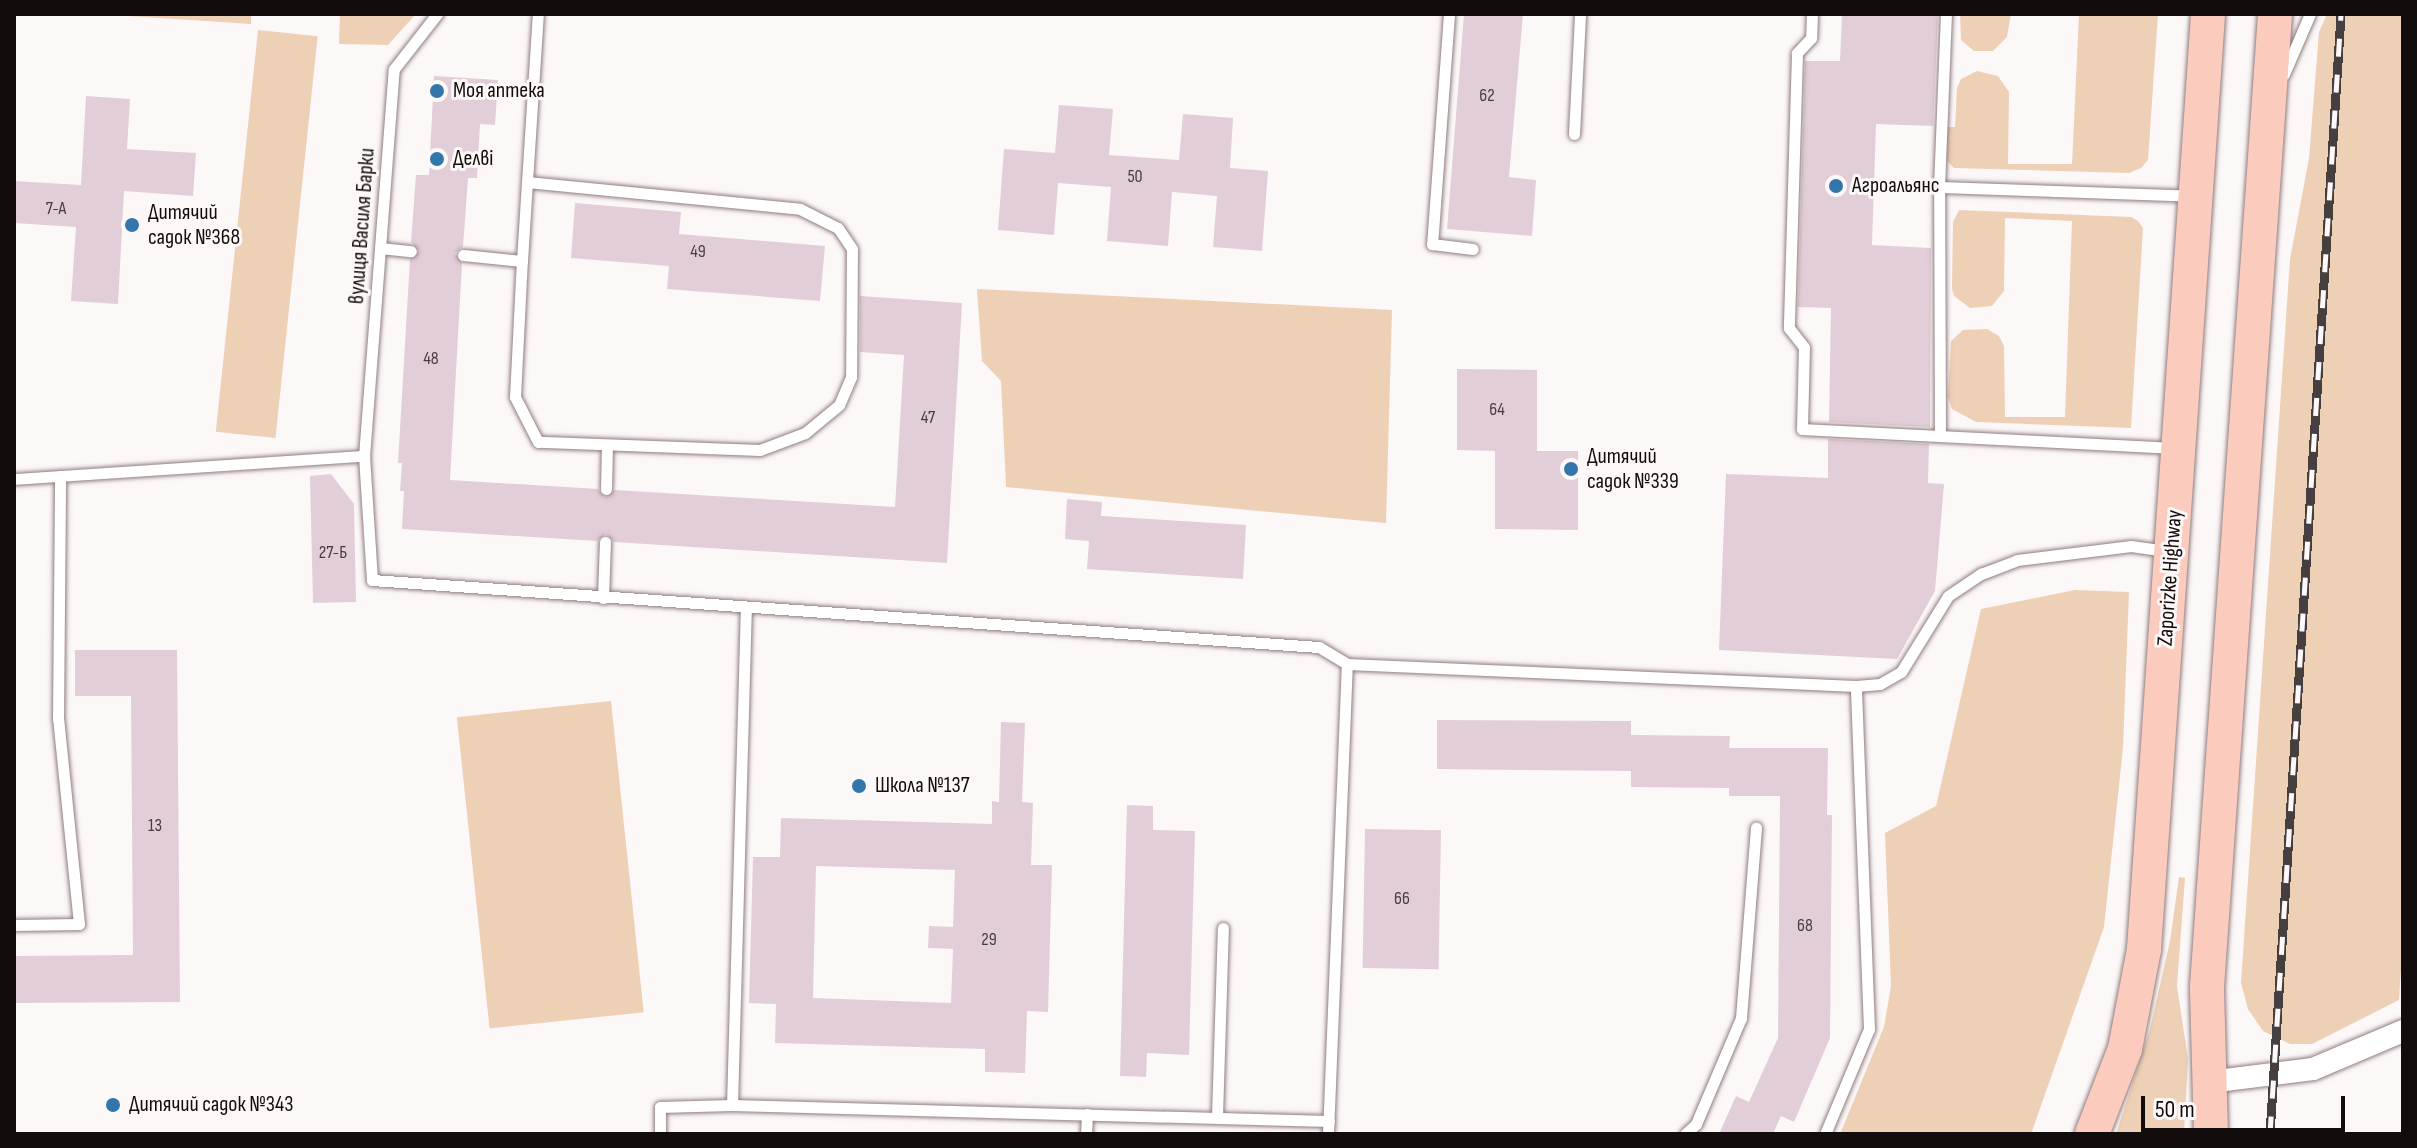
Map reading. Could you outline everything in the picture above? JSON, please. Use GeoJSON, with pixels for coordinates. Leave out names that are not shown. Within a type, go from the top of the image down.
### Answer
{"type":"FeatureCollection","features":[{"type":"Feature","properties":{"kind":"main road","name":"Zaporizke Highway"},"geometry":{"type":"LineString","coordinates":[[2092,1134],[2125,1049],[2144,949],[2208,14]]}},
{"type":"Feature","properties":{"kind":"main road"},"geometry":{"type":"LineString","coordinates":[[2211,1134],[2207,987],[2275,14]]}},
{"type":"Feature","properties":{"kind":"street"},"geometry":{"type":"LineString","coordinates":[[2209,1082],[2313,1069],[2403,1031]]}},
{"type":"Feature","properties":{"kind":"lane","name":"вулиця Василя Барки"},"geometry":{"type":"LineString","coordinates":[[437,14],[394,69],[364,456],[372,580],[603,598]]}},
{"type":"Feature","properties":{"kind":"lane"},"geometry":{"type":"LineString","coordinates":[[527,182],[800,209],[838,228],[852,249],[851,377],[839,405],[805,433],[760,450],[538,442],[515,397],[522,261],[533,85],[538,14]]}},
{"type":"Feature","properties":{"kind":"lane"},"geometry":{"type":"LineString","coordinates":[[1449,14],[1432,244],[1473,249]]}},
{"type":"Feature","properties":{"kind":"lane"},"geometry":{"type":"LineString","coordinates":[[1574,134],[1580,14]]}},
{"type":"Feature","properties":{"kind":"lane"},"geometry":{"type":"LineString","coordinates":[[1812,14],[1811,38],[1797,53],[1789,328],[1804,347],[1802,429],[2179,449]]}},
{"type":"Feature","properties":{"kind":"lane"},"geometry":{"type":"LineString","coordinates":[[1940,436],[1939,187],[1946,14]]}},
{"type":"Feature","properties":{"kind":"lane"},"geometry":{"type":"LineString","coordinates":[[2270,108],[2310,14]]}},
{"type":"Feature","properties":{"kind":"lane"},"geometry":{"type":"LineString","coordinates":[[1939,187],[2196,197]]}},
{"type":"Feature","properties":{"kind":"lane"},"geometry":{"type":"LineString","coordinates":[[380,248],[411,251]]}},
{"type":"Feature","properties":{"kind":"lane"},"geometry":{"type":"LineString","coordinates":[[463,255],[522,261]]}},
{"type":"Feature","properties":{"kind":"lane"},"geometry":{"type":"LineString","coordinates":[[606,489],[607,445]]}},
{"type":"Feature","properties":{"kind":"lane"},"geometry":{"type":"LineString","coordinates":[[14,479],[364,456]]}},
{"type":"Feature","properties":{"kind":"lane"},"geometry":{"type":"LineString","coordinates":[[14,925],[79,924],[58,719],[60,476]]}},
{"type":"Feature","properties":{"kind":"lane"},"geometry":{"type":"LineString","coordinates":[[605,542],[603,598],[1319,647],[1347,664],[1856,686],[1880,684],[1901,672],[1948,596],[1981,574],[2017,560],[2131,546],[2172,552]]}},
{"type":"Feature","properties":{"kind":"lane"},"geometry":{"type":"LineString","coordinates":[[732,1105],[746,609]]}},
{"type":"Feature","properties":{"kind":"lane"},"geometry":{"type":"LineString","coordinates":[[660,1134],[660,1107],[732,1105],[1217,1116],[1328,1128],[1347,664]]}},
{"type":"Feature","properties":{"kind":"lane"},"geometry":{"type":"LineString","coordinates":[[1825,1134],[1869,1029],[1856,686]]}},
{"type":"Feature","properties":{"kind":"lane"},"geometry":{"type":"LineString","coordinates":[[1685,1134],[1696,1124],[1741,1018],[1756,828]]}},
{"type":"Feature","properties":{"kind":"lane"},"geometry":{"type":"LineString","coordinates":[[1217,1116],[1223,928]]}},
{"type":"Feature","properties":{"kind":"lane"},"geometry":{"type":"LineString","coordinates":[[1086,1134],[1087,1114]]}},
{"type":"Feature","properties":{"kind":"shaded area"},"geometry":{"type":"Polygon","coordinates":[[[99,14],[251,14],[251,24],[99,14]]]}},
{"type":"Feature","properties":{"kind":"shaded area"},"geometry":{"type":"Polygon","coordinates":[[[340,14],[416,14],[388,45],[339,44],[340,14]]]}},
{"type":"Feature","properties":{"kind":"shaded area"},"geometry":{"type":"Polygon","coordinates":[[[1960,14],[2011,14],[2007,37],[1993,51],[1974,51],[1961,40],[1960,14]]]}},
{"type":"Feature","properties":{"kind":"shaded area"},"geometry":{"type":"Polygon","coordinates":[[[2079,14],[2158,14],[2148,160],[2141,168],[2129,173],[1954,168],[1946,160],[1947,127],[1955,127],[1957,88],[1961,79],[1977,71],[1998,76],[2009,92],[2008,164],[2072,164],[2079,14]]]}},
{"type":"Feature","properties":{"kind":"shaded area"},"geometry":{"type":"Polygon","coordinates":[[[2327,14],[2403,14],[2403,938],[2399,1000],[2312,1044],[2290,1044],[2263,1031],[2248,1009],[2241,983],[2290,259],[2309,158],[2319,32],[2327,14]]]}},
{"type":"Feature","properties":{"kind":"shaded area"},"geometry":{"type":"Polygon","coordinates":[[[258,30],[318,36],[275,438],[216,432],[258,30]]]}},
{"type":"Feature","properties":{"kind":"shaded area"},"geometry":{"type":"Polygon","coordinates":[[[1959,210],[2131,217],[2138,221],[2143,228],[2131,428],[1976,422],[1952,409],[1948,397],[1951,341],[1963,330],[1987,329],[1999,336],[2004,346],[2005,417],[2065,417],[2072,221],[2005,218],[2004,291],[1992,306],[1970,308],[1954,296],[1952,289],[1953,222],[1959,210]]]}},
{"type":"Feature","properties":{"kind":"shaded area"},"geometry":{"type":"Polygon","coordinates":[[[977,289],[1392,310],[1386,523],[1006,487],[1001,381],[982,361],[977,289]]]}},
{"type":"Feature","properties":{"kind":"shaded area"},"geometry":{"type":"Polygon","coordinates":[[[2075,590],[2129,592],[2123,748],[2104,927],[2031,1134],[1840,1134],[1884,1027],[1891,986],[1885,833],[1936,806],[1981,609],[2075,590]]]}},
{"type":"Feature","properties":{"kind":"shaded area"},"geometry":{"type":"Polygon","coordinates":[[[611,701],[644,1012],[490,1028],[457,717],[611,701]]]}},
{"type":"Feature","properties":{"kind":"shaded area"},"geometry":{"type":"Polygon","coordinates":[[[2179,877],[2185,878],[2177,986],[2188,1059],[2184,1134],[2116,1134],[2150,1029],[2170,941],[2179,877]]]}},
{"type":"Feature","properties":{"kind":"building"},"geometry":{"type":"Polygon","coordinates":[[[1464,14],[1523,14],[1509,177],[1536,180],[1532,236],[1447,229],[1464,14]]]}},
{"type":"Feature","properties":{"kind":"building","name":"Агроальянс"},"geometry":{"type":"Polygon","coordinates":[[[1842,14],[1938,14],[1933,126],[1876,124],[1872,245],[1931,248],[1930,427],[1829,422],[1831,308],[1798,307],[1805,61],[1840,61],[1842,14]]]}},
{"type":"Feature","properties":{"kind":"building"},"geometry":{"type":"Polygon","coordinates":[[[434,76],[498,80],[495,125],[480,124],[477,178],[468,178],[463,247],[455,253],[462,263],[450,480],[598,489],[605,497],[614,490],[895,507],[904,355],[860,352],[860,296],[962,303],[947,563],[614,542],[606,534],[597,541],[402,529],[404,491],[400,491],[402,463],[398,463],[410,259],[419,251],[411,242],[416,175],[429,175],[434,76]]]}},
{"type":"Feature","properties":{"kind":"building"},"geometry":{"type":"Polygon","coordinates":[[[86,96],[130,99],[127,149],[196,153],[193,196],[124,191],[118,304],[71,301],[76,227],[14,223],[14,181],[81,185],[86,96]]]}},
{"type":"Feature","properties":{"kind":"building"},"geometry":{"type":"Polygon","coordinates":[[[1059,105],[1113,109],[1109,155],[1179,160],[1183,114],[1233,118],[1230,168],[1268,171],[1262,251],[1213,247],[1217,196],[1172,192],[1168,246],[1107,241],[1111,187],[1058,183],[1054,235],[998,230],[1004,149],[1055,153],[1059,105]]]}},
{"type":"Feature","properties":{"kind":"building"},"geometry":{"type":"Polygon","coordinates":[[[575,203],[681,212],[679,234],[825,246],[820,301],[667,289],[669,266],[571,258],[575,203]]]}},
{"type":"Feature","properties":{"kind":"building"},"geometry":{"type":"Polygon","coordinates":[[[1457,369],[1537,370],[1537,451],[1578,451],[1578,530],[1495,529],[1495,451],[1457,450],[1457,369]]]}},
{"type":"Feature","properties":{"kind":"building"},"geometry":{"type":"Polygon","coordinates":[[[1828,439],[1929,444],[1928,483],[1944,484],[1935,591],[1897,659],[1719,650],[1726,474],[1828,478],[1828,439]]]}},
{"type":"Feature","properties":{"kind":"building"},"geometry":{"type":"Polygon","coordinates":[[[331,474],[354,504],[356,602],[313,603],[310,476],[331,474]]]}},
{"type":"Feature","properties":{"kind":"building"},"geometry":{"type":"Polygon","coordinates":[[[1067,499],[1102,502],[1101,516],[1246,525],[1243,579],[1087,569],[1089,541],[1065,539],[1067,499]]]}},
{"type":"Feature","properties":{"kind":"building"},"geometry":{"type":"Polygon","coordinates":[[[75,650],[177,650],[180,1002],[14,1003],[14,956],[133,955],[131,696],[75,696],[75,650]]]}},
{"type":"Feature","properties":{"kind":"building"},"geometry":{"type":"Polygon","coordinates":[[[1437,720],[1631,721],[1631,735],[1730,736],[1729,748],[1828,748],[1827,815],[1832,815],[1830,1038],[1794,1122],[1781,1116],[1773,1134],[1719,1134],[1736,1096],[1749,1102],[1778,1038],[1780,796],[1729,796],[1729,788],[1631,787],[1631,771],[1437,769],[1437,720]]]}},
{"type":"Feature","properties":{"kind":"building"},"geometry":{"type":"Polygon","coordinates":[[[1001,722],[1025,723],[1022,802],[1033,803],[1031,865],[1052,865],[1048,1012],[1027,1011],[1025,1073],[985,1072],[985,1049],[775,1043],[776,1004],[749,1003],[753,857],[780,857],[781,818],[992,824],[992,801],[999,802],[1001,722]],[[816,866],[813,998],[951,1003],[953,949],[928,948],[929,926],[953,927],[955,870],[816,866]]]}},
{"type":"Feature","properties":{"kind":"building"},"geometry":{"type":"Polygon","coordinates":[[[1127,805],[1153,806],[1153,830],[1195,831],[1189,1055],[1147,1053],[1146,1077],[1120,1076],[1127,805]]]}},
{"type":"Feature","properties":{"kind":"building"},"geometry":{"type":"Polygon","coordinates":[[[1365,829],[1441,830],[1439,969],[1363,968],[1365,829]]]}},
{"type":"Feature","properties":{"kind":"railway"},"geometry":{"type":"LineString","coordinates":[[2270,1134],[2341,14]]}},
{"type":"Feature","properties":{"kind":"place","name":"Моя аптека"},"geometry":{"type":"Point","coordinates":[437,91]}},
{"type":"Feature","properties":{"kind":"place","name":"Делві"},"geometry":{"type":"Point","coordinates":[437,159]}},
{"type":"Feature","properties":{"kind":"place","name":"Агроальянс"},"geometry":{"type":"Point","coordinates":[1836,186]}},
{"type":"Feature","properties":{"kind":"place","name":"Дитячий садок №368"},"geometry":{"type":"Point","coordinates":[132,225]}},
{"type":"Feature","properties":{"kind":"place","name":"Дитячий садок №339"},"geometry":{"type":"Point","coordinates":[1571,469]}},
{"type":"Feature","properties":{"kind":"place","name":"Школа №137"},"geometry":{"type":"Point","coordinates":[859,786]}},
{"type":"Feature","properties":{"kind":"place","name":"Дитячий садок №343"},"geometry":{"type":"Point","coordinates":[113,1105]}}]}
